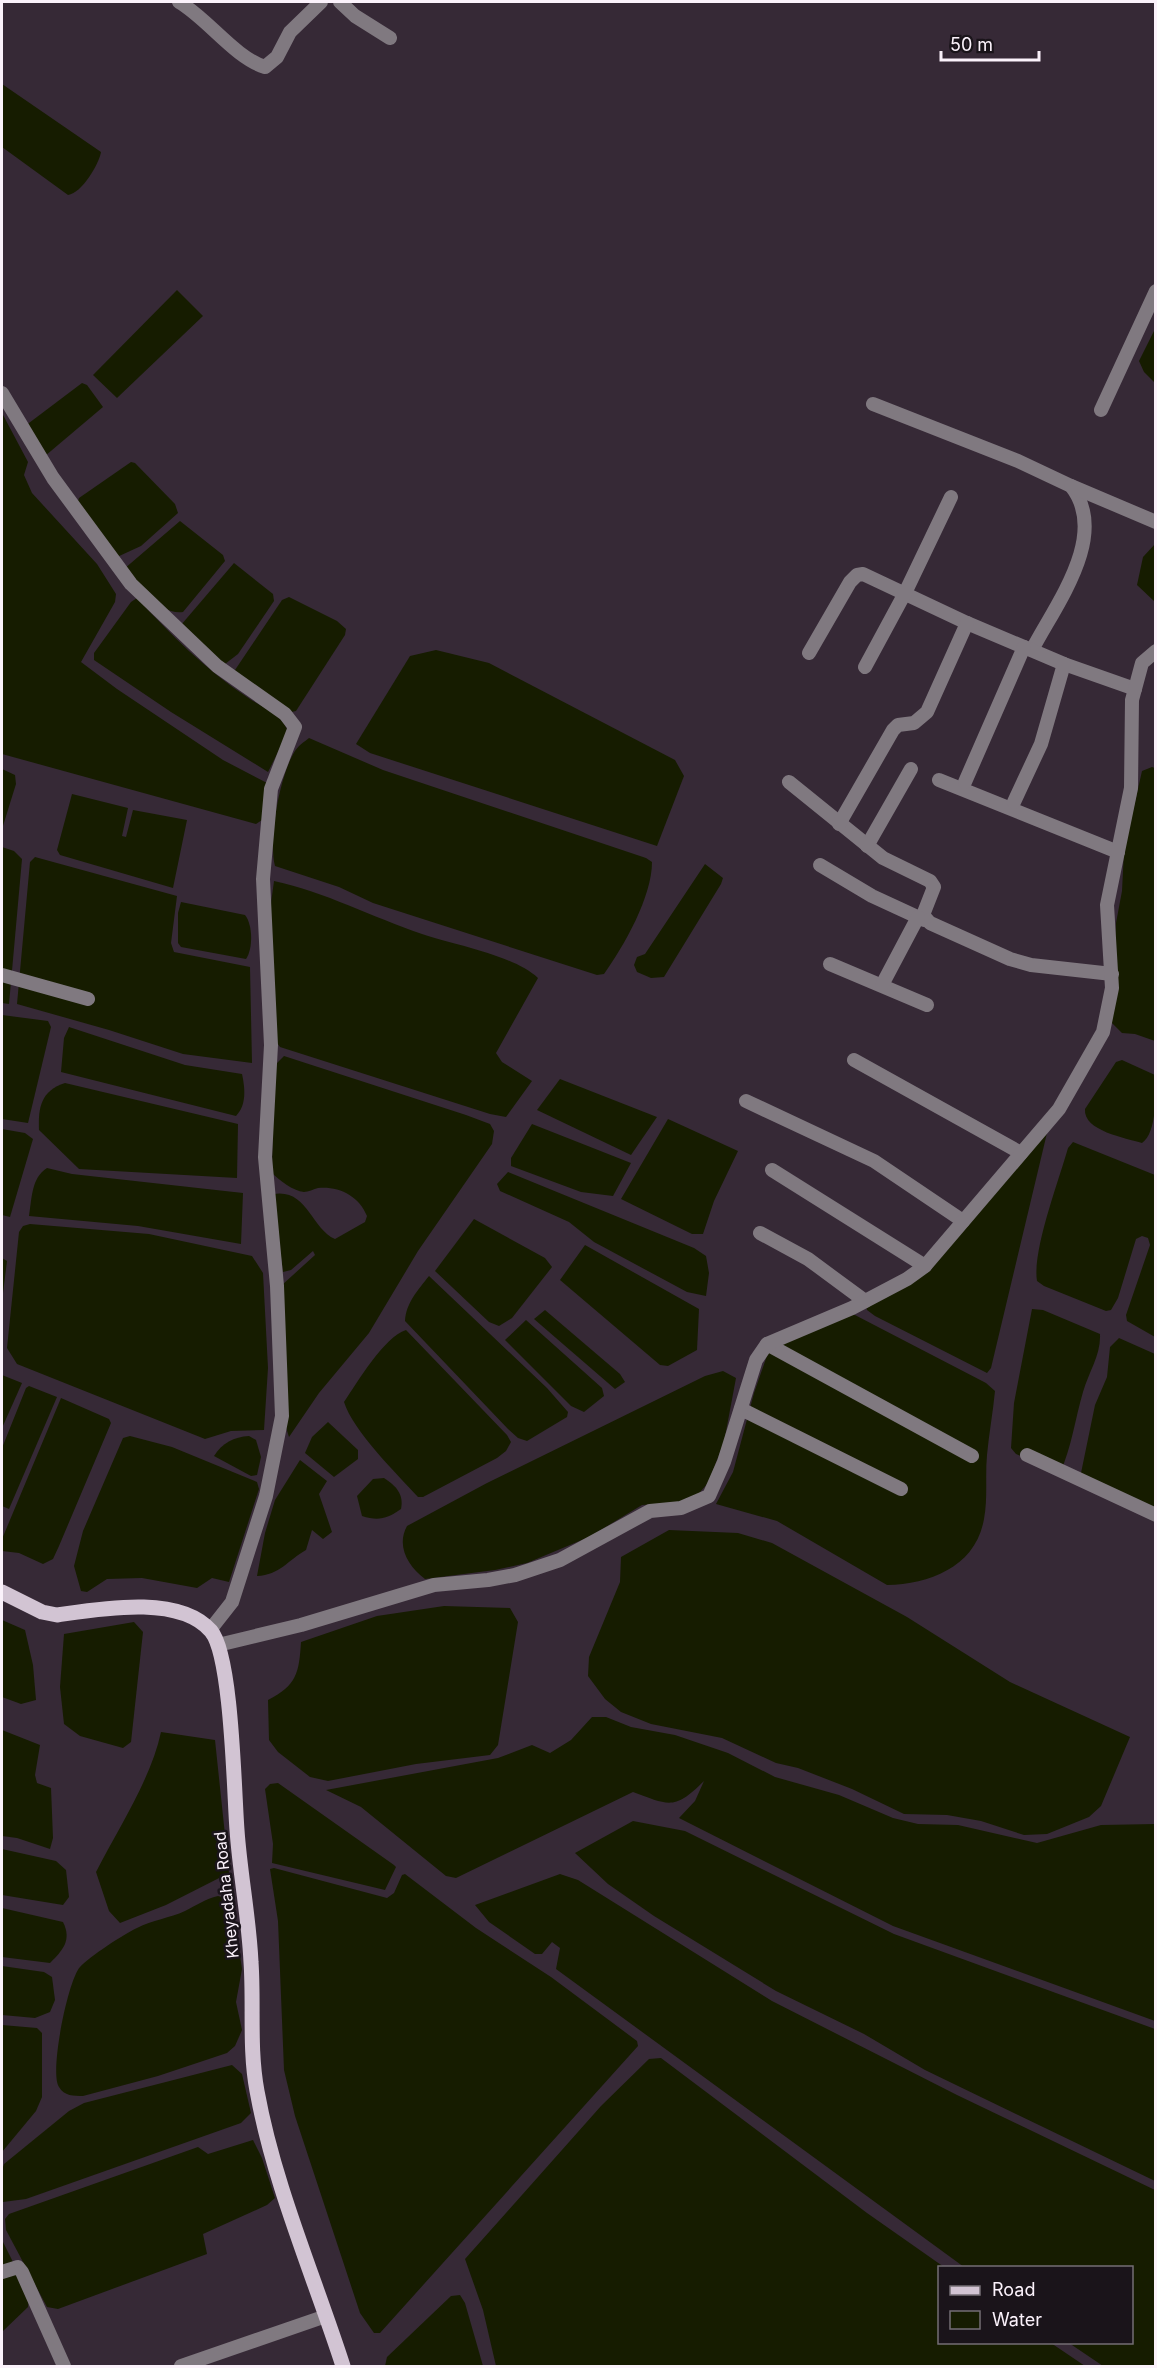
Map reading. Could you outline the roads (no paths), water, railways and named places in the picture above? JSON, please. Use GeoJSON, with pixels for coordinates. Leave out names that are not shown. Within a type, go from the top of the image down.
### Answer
{"type":"FeatureCollection","features":[{"type":"Feature","properties":{"kind":"main road"},"geometry":{"type":"LineString","coordinates":[[2,1592],[42,1612],[57,1615],[157,1607],[217,1621]]}},
{"type":"Feature","properties":{"kind":"main road","name":"Kheyadaha Road"},"geometry":{"type":"LineString","coordinates":[[217,1621],[230,1642],[224,1666],[239,1851],[251,1962],[252,2056],[256,2090],[278,2171],[343,2367]]}},
{"type":"Feature","properties":{"kind":"street"},"geometry":{"type":"LineString","coordinates":[[179,2],[195,12],[229,43],[265,67],[277,57],[290,32],[321,2]]}},
{"type":"Feature","properties":{"kind":"street"},"geometry":{"type":"LineString","coordinates":[[340,2],[356,16],[390,38]]}},
{"type":"Feature","properties":{"kind":"street"},"geometry":{"type":"LineString","coordinates":[[1101,410],[1155,291]]}},
{"type":"Feature","properties":{"kind":"street"},"geometry":{"type":"LineString","coordinates":[[2,393],[53,478],[131,584],[217,666],[285,714],[293,721],[295,727],[270,789],[263,879],[271,1045],[266,1157],[277,1286],[282,1416],[266,1496],[232,1602],[217,1621]]}},
{"type":"Feature","properties":{"kind":"street"},"geometry":{"type":"LineString","coordinates":[[873,404],[1018,461],[1155,522]]}},
{"type":"Feature","properties":{"kind":"street"},"geometry":{"type":"LineString","coordinates":[[965,782],[1028,648],[1085,543],[1086,521],[1082,503],[1071,486]]}},
{"type":"Feature","properties":{"kind":"street"},"geometry":{"type":"LineString","coordinates":[[865,667],[905,593],[951,497]]}},
{"type":"Feature","properties":{"kind":"street"},"geometry":{"type":"LineString","coordinates":[[809,653],[850,582],[857,575],[870,576],[967,623],[1064,664],[1135,689]]}},
{"type":"Feature","properties":{"kind":"street"},"geometry":{"type":"LineString","coordinates":[[839,824],[892,730],[898,724],[914,723],[927,712],[967,623]]}},
{"type":"Feature","properties":{"kind":"street"},"geometry":{"type":"LineString","coordinates":[[230,1642],[301,1625],[434,1585],[514,1575],[560,1560],[650,1511],[681,1508],[697,1503],[709,1496],[713,1488],[756,1360],[767,1344],[865,1300],[925,1266],[1059,1109],[1093,1052],[1107,1018],[1112,974],[1106,919],[1131,788],[1132,700],[1142,663],[1155,651]]}},
{"type":"Feature","properties":{"kind":"street"},"geometry":{"type":"LineString","coordinates":[[1014,802],[1041,744],[1064,664]]}},
{"type":"Feature","properties":{"kind":"street"},"geometry":{"type":"LineString","coordinates":[[867,846],[911,768]]}},
{"type":"Feature","properties":{"kind":"street"},"geometry":{"type":"LineString","coordinates":[[939,780],[1118,852]]}},
{"type":"Feature","properties":{"kind":"street"},"geometry":{"type":"LineString","coordinates":[[789,782],[883,858],[930,881],[934,887],[923,915],[882,985]]}},
{"type":"Feature","properties":{"kind":"street"},"geometry":{"type":"LineString","coordinates":[[820,865],[872,896],[1020,962],[1046,968],[1112,974]]}},
{"type":"Feature","properties":{"kind":"street"},"geometry":{"type":"LineString","coordinates":[[830,964],[927,1005]]}},
{"type":"Feature","properties":{"kind":"street"},"geometry":{"type":"LineString","coordinates":[[2,975],[88,999]]}},
{"type":"Feature","properties":{"kind":"street"},"geometry":{"type":"LineString","coordinates":[[854,1060],[1022,1153]]}},
{"type":"Feature","properties":{"kind":"street"},"geometry":{"type":"LineString","coordinates":[[746,1101],[874,1161],[963,1221]]}},
{"type":"Feature","properties":{"kind":"street"},"geometry":{"type":"LineString","coordinates":[[772,1170],[925,1266]]}},
{"type":"Feature","properties":{"kind":"street"},"geometry":{"type":"LineString","coordinates":[[760,1233],[808,1258],[865,1300]]}},
{"type":"Feature","properties":{"kind":"street"},"geometry":{"type":"LineString","coordinates":[[767,1344],[972,1456]]}},
{"type":"Feature","properties":{"kind":"street"},"geometry":{"type":"LineString","coordinates":[[741,1409],[901,1489]]}},
{"type":"Feature","properties":{"kind":"street"},"geometry":{"type":"LineString","coordinates":[[1026,1455],[1155,1515]]}},
{"type":"Feature","properties":{"kind":"street"},"geometry":{"type":"LineString","coordinates":[[2,2272],[18,2267],[22,2272],[64,2367]]}},
{"type":"Feature","properties":{"kind":"street"},"geometry":{"type":"LineString","coordinates":[[181,2367],[326,2316]]}},
{"type":"Feature","properties":{"kind":"water"},"geometry":{"type":"Polygon","coordinates":[[[2,84],[101,152],[97,164],[79,189],[68,195],[2,147],[2,84]]]}},
{"type":"Feature","properties":{"kind":"water"},"geometry":{"type":"Polygon","coordinates":[[[177,290],[203,316],[117,398],[93,375],[177,290]]]}},
{"type":"Feature","properties":{"kind":"water"},"geometry":{"type":"Polygon","coordinates":[[[1155,329],[1155,383],[1144,372],[1139,361],[1155,329]]]}},
{"type":"Feature","properties":{"kind":"water"},"geometry":{"type":"Polygon","coordinates":[[[82,383],[87,385],[103,407],[45,456],[25,426],[82,383]]]}},
{"type":"Feature","properties":{"kind":"water"},"geometry":{"type":"Polygon","coordinates":[[[2,413],[28,462],[24,475],[32,493],[97,564],[116,594],[115,602],[81,662],[223,760],[269,784],[262,820],[256,824],[2,754],[2,413]]]}},
{"type":"Feature","properties":{"kind":"water"},"geometry":{"type":"Polygon","coordinates":[[[131,462],[135,463],[175,504],[178,513],[141,546],[117,557],[77,504],[79,498],[131,462]]]}},
{"type":"Feature","properties":{"kind":"water"},"geometry":{"type":"Polygon","coordinates":[[[180,521],[223,555],[225,561],[183,612],[174,612],[165,609],[150,598],[124,569],[180,521]]]}},
{"type":"Feature","properties":{"kind":"water"},"geometry":{"type":"Polygon","coordinates":[[[1155,544],[1155,602],[1137,585],[1143,557],[1155,544]]]}},
{"type":"Feature","properties":{"kind":"water"},"geometry":{"type":"Polygon","coordinates":[[[234,563],[273,594],[274,601],[238,654],[225,664],[195,640],[181,625],[234,563]]]}},
{"type":"Feature","properties":{"kind":"water"},"geometry":{"type":"Polygon","coordinates":[[[289,597],[337,621],[346,629],[345,635],[296,711],[287,713],[238,677],[235,670],[282,600],[289,597]]]}},
{"type":"Feature","properties":{"kind":"water"},"geometry":{"type":"Polygon","coordinates":[[[137,598],[175,638],[203,663],[281,720],[288,732],[268,772],[171,712],[94,660],[94,653],[131,602],[137,598]]]}},
{"type":"Feature","properties":{"kind":"water"},"geometry":{"type":"Polygon","coordinates":[[[436,650],[489,663],[675,760],[684,776],[657,846],[370,753],[356,744],[410,656],[436,650]]]}},
{"type":"Feature","properties":{"kind":"water"},"geometry":{"type":"Polygon","coordinates":[[[309,738],[383,770],[646,858],[652,862],[651,876],[636,921],[604,974],[597,975],[373,903],[339,887],[275,866],[274,824],[280,791],[295,751],[309,738]]]}},
{"type":"Feature","properties":{"kind":"water"},"geometry":{"type":"Polygon","coordinates":[[[1155,768],[1155,1041],[1135,1034],[1122,1033],[1111,1022],[1116,923],[1122,891],[1124,851],[1142,771],[1155,768]]]}},
{"type":"Feature","properties":{"kind":"water"},"geometry":{"type":"Polygon","coordinates":[[[2,769],[15,775],[16,784],[2,829],[2,769]]]}},
{"type":"Feature","properties":{"kind":"water"},"geometry":{"type":"Polygon","coordinates":[[[72,794],[128,808],[122,836],[126,837],[133,810],[187,820],[173,888],[60,855],[57,850],[72,794]]]}},
{"type":"Feature","properties":{"kind":"water"},"geometry":{"type":"Polygon","coordinates":[[[2,847],[14,851],[22,859],[9,1004],[2,1003],[2,847]]]}},
{"type":"Feature","properties":{"kind":"water"},"geometry":{"type":"Polygon","coordinates":[[[35,857],[177,896],[171,943],[174,952],[250,967],[252,1063],[183,1054],[17,1004],[30,862],[35,857]]]}},
{"type":"Feature","properties":{"kind":"water"},"geometry":{"type":"Polygon","coordinates":[[[705,864],[723,878],[721,884],[664,977],[651,978],[637,972],[634,965],[637,957],[645,954],[705,864]]]}},
{"type":"Feature","properties":{"kind":"water"},"geometry":{"type":"Polygon","coordinates":[[[274,881],[330,898],[422,934],[483,951],[514,963],[538,978],[496,1053],[502,1062],[532,1081],[506,1117],[490,1114],[280,1047],[275,1040],[269,918],[274,881]]]}},
{"type":"Feature","properties":{"kind":"water"},"geometry":{"type":"Polygon","coordinates":[[[181,902],[245,915],[250,925],[251,937],[246,959],[181,947],[178,943],[178,913],[181,902]]]}},
{"type":"Feature","properties":{"kind":"water"},"geometry":{"type":"Polygon","coordinates":[[[2,1015],[48,1021],[51,1027],[28,1123],[2,1119],[2,1015]]]}},
{"type":"Feature","properties":{"kind":"water"},"geometry":{"type":"Polygon","coordinates":[[[69,1027],[185,1065],[242,1074],[244,1102],[240,1112],[236,1116],[61,1072],[64,1038],[69,1027]]]}},
{"type":"Feature","properties":{"kind":"water"},"geometry":{"type":"Polygon","coordinates":[[[284,1056],[466,1115],[490,1124],[494,1131],[492,1144],[418,1251],[369,1333],[319,1393],[289,1437],[284,1421],[282,1285],[315,1255],[313,1251],[291,1270],[283,1272],[273,1194],[294,1197],[327,1234],[335,1239],[365,1222],[367,1216],[354,1198],[341,1191],[326,1188],[306,1192],[295,1190],[272,1173],[274,1066],[284,1056]]]}},
{"type":"Feature","properties":{"kind":"water"},"geometry":{"type":"Polygon","coordinates":[[[1122,1060],[1155,1075],[1153,1122],[1147,1138],[1142,1143],[1098,1128],[1086,1117],[1085,1109],[1116,1062],[1122,1060]]]}},
{"type":"Feature","properties":{"kind":"water"},"geometry":{"type":"Polygon","coordinates":[[[560,1079],[657,1117],[631,1155],[537,1110],[560,1079]]]}},
{"type":"Feature","properties":{"kind":"water"},"geometry":{"type":"Polygon","coordinates":[[[65,1083],[238,1124],[237,1178],[79,1169],[39,1130],[40,1107],[46,1095],[65,1083]]]}},
{"type":"Feature","properties":{"kind":"water"},"geometry":{"type":"Polygon","coordinates":[[[668,1119],[738,1151],[714,1201],[703,1234],[692,1234],[621,1199],[668,1119]]]}},
{"type":"Feature","properties":{"kind":"water"},"geometry":{"type":"Polygon","coordinates":[[[532,1124],[631,1163],[613,1196],[581,1192],[511,1166],[511,1158],[532,1124]]]}},
{"type":"Feature","properties":{"kind":"water"},"geometry":{"type":"Polygon","coordinates":[[[2,1129],[25,1133],[33,1139],[10,1217],[2,1215],[2,1129]]]}},
{"type":"Feature","properties":{"kind":"water"},"geometry":{"type":"Polygon","coordinates":[[[1047,1133],[991,1368],[987,1373],[867,1310],[866,1305],[895,1289],[1047,1133]]]}},
{"type":"Feature","properties":{"kind":"water"},"geometry":{"type":"Polygon","coordinates":[[[1073,1142],[1155,1175],[1155,1337],[1127,1321],[1126,1315],[1150,1245],[1148,1238],[1142,1236],[1136,1239],[1118,1298],[1111,1310],[1106,1311],[1037,1281],[1038,1252],[1042,1234],[1068,1148],[1073,1142]]]}},
{"type":"Feature","properties":{"kind":"water"},"geometry":{"type":"Polygon","coordinates":[[[47,1168],[72,1174],[243,1193],[241,1244],[138,1226],[29,1216],[35,1183],[47,1168]]]}},
{"type":"Feature","properties":{"kind":"water"},"geometry":{"type":"Polygon","coordinates":[[[508,1172],[694,1248],[706,1256],[709,1273],[706,1296],[687,1292],[594,1242],[569,1222],[500,1191],[497,1184],[508,1172]]]}},
{"type":"Feature","properties":{"kind":"water"},"geometry":{"type":"Polygon","coordinates":[[[474,1219],[545,1258],[552,1267],[512,1318],[499,1326],[489,1322],[435,1271],[474,1219]]]}},
{"type":"Feature","properties":{"kind":"water"},"geometry":{"type":"Polygon","coordinates":[[[30,1224],[149,1234],[252,1256],[263,1273],[268,1368],[264,1430],[231,1431],[205,1439],[17,1364],[7,1348],[19,1232],[23,1226],[30,1224]]]}},
{"type":"Feature","properties":{"kind":"water"},"geometry":{"type":"Polygon","coordinates":[[[585,1245],[699,1309],[697,1350],[668,1366],[660,1365],[560,1280],[585,1245]]]}},
{"type":"Feature","properties":{"kind":"water"},"geometry":{"type":"Polygon","coordinates":[[[2,1258],[7,1261],[2,1301],[2,1258]]]}},
{"type":"Feature","properties":{"kind":"water"},"geometry":{"type":"Polygon","coordinates":[[[429,1276],[547,1388],[568,1412],[567,1417],[527,1441],[518,1438],[508,1429],[405,1321],[410,1303],[429,1276]]]}},
{"type":"Feature","properties":{"kind":"water"},"geometry":{"type":"Polygon","coordinates":[[[1032,1309],[1043,1310],[1100,1334],[1097,1356],[1083,1392],[1060,1473],[1016,1454],[1011,1448],[1014,1403],[1032,1309]]]}},
{"type":"Feature","properties":{"kind":"water"},"geometry":{"type":"Polygon","coordinates":[[[545,1310],[620,1374],[625,1382],[615,1389],[534,1319],[545,1310]]]}},
{"type":"Feature","properties":{"kind":"water"},"geometry":{"type":"Polygon","coordinates":[[[853,1314],[986,1383],[995,1391],[987,1455],[985,1511],[979,1535],[972,1549],[961,1560],[949,1569],[920,1581],[887,1585],[777,1521],[716,1504],[733,1472],[754,1393],[769,1350],[853,1314]]]}},
{"type":"Feature","properties":{"kind":"water"},"geometry":{"type":"Polygon","coordinates":[[[526,1320],[602,1388],[604,1396],[584,1412],[571,1406],[505,1340],[526,1320]]]}},
{"type":"Feature","properties":{"kind":"water"},"geometry":{"type":"Polygon","coordinates":[[[406,1330],[507,1435],[511,1442],[506,1451],[497,1458],[423,1497],[418,1497],[376,1452],[356,1426],[344,1402],[380,1351],[398,1334],[406,1330]]]}},
{"type":"Feature","properties":{"kind":"water"},"geometry":{"type":"Polygon","coordinates":[[[1119,1338],[1155,1354],[1155,1514],[1081,1473],[1095,1405],[1107,1377],[1110,1347],[1119,1338]]]}},
{"type":"Feature","properties":{"kind":"water"},"geometry":{"type":"Polygon","coordinates":[[[723,1371],[736,1378],[724,1442],[708,1483],[694,1499],[642,1505],[589,1537],[527,1563],[495,1570],[425,1579],[409,1562],[403,1548],[407,1526],[487,1483],[705,1376],[723,1371]]]}},
{"type":"Feature","properties":{"kind":"water"},"geometry":{"type":"Polygon","coordinates":[[[2,1375],[22,1383],[2,1428],[2,1375]]]}},
{"type":"Feature","properties":{"kind":"water"},"geometry":{"type":"Polygon","coordinates":[[[29,1386],[57,1397],[9,1509],[2,1506],[2,1448],[26,1388],[29,1386]]]}},
{"type":"Feature","properties":{"kind":"water"},"geometry":{"type":"Polygon","coordinates":[[[61,1398],[109,1419],[111,1423],[53,1559],[43,1564],[19,1553],[2,1551],[2,1539],[61,1398]]]}},
{"type":"Feature","properties":{"kind":"water"},"geometry":{"type":"Polygon","coordinates":[[[328,1422],[358,1450],[358,1459],[334,1477],[305,1453],[312,1437],[328,1422]]]}},
{"type":"Feature","properties":{"kind":"water"},"geometry":{"type":"Polygon","coordinates":[[[130,1436],[172,1447],[257,1482],[259,1489],[229,1582],[212,1578],[197,1588],[142,1578],[107,1579],[87,1592],[81,1591],[74,1566],[83,1531],[123,1438],[130,1436]]]}},
{"type":"Feature","properties":{"kind":"water"},"geometry":{"type":"Polygon","coordinates":[[[249,1436],[256,1440],[261,1457],[257,1475],[251,1476],[214,1456],[229,1441],[249,1436]]]}},
{"type":"Feature","properties":{"kind":"water"},"geometry":{"type":"Polygon","coordinates":[[[300,1460],[327,1481],[319,1494],[332,1532],[323,1539],[312,1530],[306,1550],[278,1570],[257,1576],[265,1533],[275,1500],[300,1460]]]}},
{"type":"Feature","properties":{"kind":"water"},"geometry":{"type":"Polygon","coordinates":[[[384,1478],[398,1491],[402,1504],[401,1509],[382,1518],[362,1516],[357,1496],[373,1479],[384,1478]]]}},
{"type":"Feature","properties":{"kind":"water"},"geometry":{"type":"Polygon","coordinates":[[[669,1530],[738,1533],[772,1543],[907,1617],[1010,1682],[1130,1737],[1101,1806],[1089,1817],[1047,1834],[1024,1835],[981,1821],[947,1815],[904,1814],[852,1789],[798,1768],[776,1763],[722,1738],[651,1724],[621,1712],[605,1699],[588,1676],[589,1657],[620,1582],[621,1557],[669,1530]]]}},
{"type":"Feature","properties":{"kind":"water"},"geometry":{"type":"Polygon","coordinates":[[[444,1606],[510,1608],[518,1622],[498,1745],[490,1755],[416,1764],[328,1781],[310,1777],[278,1752],[269,1740],[268,1700],[285,1689],[295,1677],[301,1642],[377,1616],[444,1606]]]}},
{"type":"Feature","properties":{"kind":"water"},"geometry":{"type":"Polygon","coordinates":[[[2,1620],[25,1630],[33,1665],[36,1700],[21,1704],[2,1697],[2,1620]]]}},
{"type":"Feature","properties":{"kind":"water"},"geometry":{"type":"Polygon","coordinates":[[[134,1622],[143,1632],[131,1742],[123,1748],[80,1736],[64,1724],[60,1687],[64,1634],[134,1622]]]}},
{"type":"Feature","properties":{"kind":"water"},"geometry":{"type":"Polygon","coordinates":[[[592,1717],[606,1717],[631,1727],[675,1735],[728,1753],[775,1777],[839,1795],[893,1818],[918,1824],[958,1825],[1037,1843],[1101,1825],[1155,1824],[1155,2021],[893,1926],[679,1818],[695,1801],[704,1781],[685,1797],[671,1803],[633,1792],[456,1878],[446,1876],[361,1807],[326,1790],[498,1758],[532,1745],[550,1753],[571,1740],[592,1717]]]}},
{"type":"Feature","properties":{"kind":"water"},"geometry":{"type":"Polygon","coordinates":[[[2,1730],[40,1745],[35,1775],[37,1783],[51,1788],[53,1838],[50,1849],[17,1838],[2,1836],[2,1730]]]}},
{"type":"Feature","properties":{"kind":"water"},"geometry":{"type":"Polygon","coordinates":[[[161,1732],[215,1740],[229,1873],[166,1905],[120,1923],[109,1911],[96,1872],[142,1786],[161,1732]]]}},
{"type":"Feature","properties":{"kind":"water"},"geometry":{"type":"Polygon","coordinates":[[[278,1783],[396,1867],[385,1890],[272,1863],[273,1844],[265,1789],[270,1784],[278,1783]]]}},
{"type":"Feature","properties":{"kind":"water"},"geometry":{"type":"Polygon","coordinates":[[[633,1821],[685,1831],[894,1934],[1155,2029],[1155,2181],[925,2070],[864,2034],[776,1991],[654,1916],[608,1884],[575,1853],[633,1821]]]}},
{"type":"Feature","properties":{"kind":"water"},"geometry":{"type":"Polygon","coordinates":[[[2,1849],[56,1861],[66,1870],[69,1897],[63,1905],[2,1895],[2,1849]]]}},
{"type":"Feature","properties":{"kind":"water"},"geometry":{"type":"Polygon","coordinates":[[[274,1868],[387,1898],[394,1893],[402,1875],[405,1874],[476,1928],[551,1977],[637,2041],[638,2046],[380,2333],[374,2333],[360,2313],[295,2116],[284,2070],[278,1921],[270,1869],[274,1868]]]}},
{"type":"Feature","properties":{"kind":"water"},"geometry":{"type":"Polygon","coordinates":[[[560,1874],[578,1880],[772,2001],[957,2095],[1155,2190],[1155,2366],[1103,2366],[1070,2344],[1133,2344],[1133,2266],[963,2266],[556,1969],[560,1948],[552,1942],[542,1954],[535,1954],[489,1922],[475,1905],[560,1874]]]}},
{"type":"Feature","properties":{"kind":"water"},"geometry":{"type":"Polygon","coordinates":[[[218,1896],[229,1899],[233,1907],[242,1969],[236,2002],[242,2030],[235,2046],[227,2053],[158,2076],[83,2096],[66,2094],[59,2087],[56,2064],[65,2007],[75,1975],[80,1967],[131,1931],[218,1896]]]}},
{"type":"Feature","properties":{"kind":"water"},"geometry":{"type":"Polygon","coordinates":[[[2,1908],[63,1922],[67,1934],[65,1944],[59,1954],[50,1963],[2,1957],[2,1908]]]}},
{"type":"Feature","properties":{"kind":"water"},"geometry":{"type":"Polygon","coordinates":[[[2,1966],[44,1972],[52,1977],[55,2000],[50,2012],[35,2018],[2,2015],[2,1966]]]}},
{"type":"Feature","properties":{"kind":"water"},"geometry":{"type":"Polygon","coordinates":[[[2,2025],[37,2028],[42,2033],[42,2097],[36,2111],[2,2152],[2,2025]]]}},
{"type":"Feature","properties":{"kind":"water"},"geometry":{"type":"Polygon","coordinates":[[[661,2058],[867,2213],[943,2266],[938,2266],[938,2344],[1052,2344],[1085,2366],[496,2366],[483,2310],[465,2259],[601,2106],[649,2059],[661,2058]]]}},
{"type":"Feature","properties":{"kind":"water"},"geometry":{"type":"Polygon","coordinates":[[[232,2065],[242,2074],[251,2113],[241,2123],[26,2199],[3,2202],[2,2170],[4,2164],[69,2111],[84,2103],[232,2065]]]}},
{"type":"Feature","properties":{"kind":"water"},"geometry":{"type":"Polygon","coordinates":[[[253,2140],[262,2158],[275,2198],[267,2205],[203,2234],[207,2254],[58,2309],[47,2307],[6,2230],[5,2219],[9,2214],[198,2147],[208,2154],[253,2140]]]}},
{"type":"Feature","properties":{"kind":"water"},"geometry":{"type":"Polygon","coordinates":[[[2,2240],[29,2294],[28,2307],[2,2332],[2,2240]]]}},
{"type":"Feature","properties":{"kind":"water"},"geometry":{"type":"Polygon","coordinates":[[[460,2295],[465,2303],[483,2366],[385,2366],[387,2357],[451,2296],[460,2295]]]}}]}
